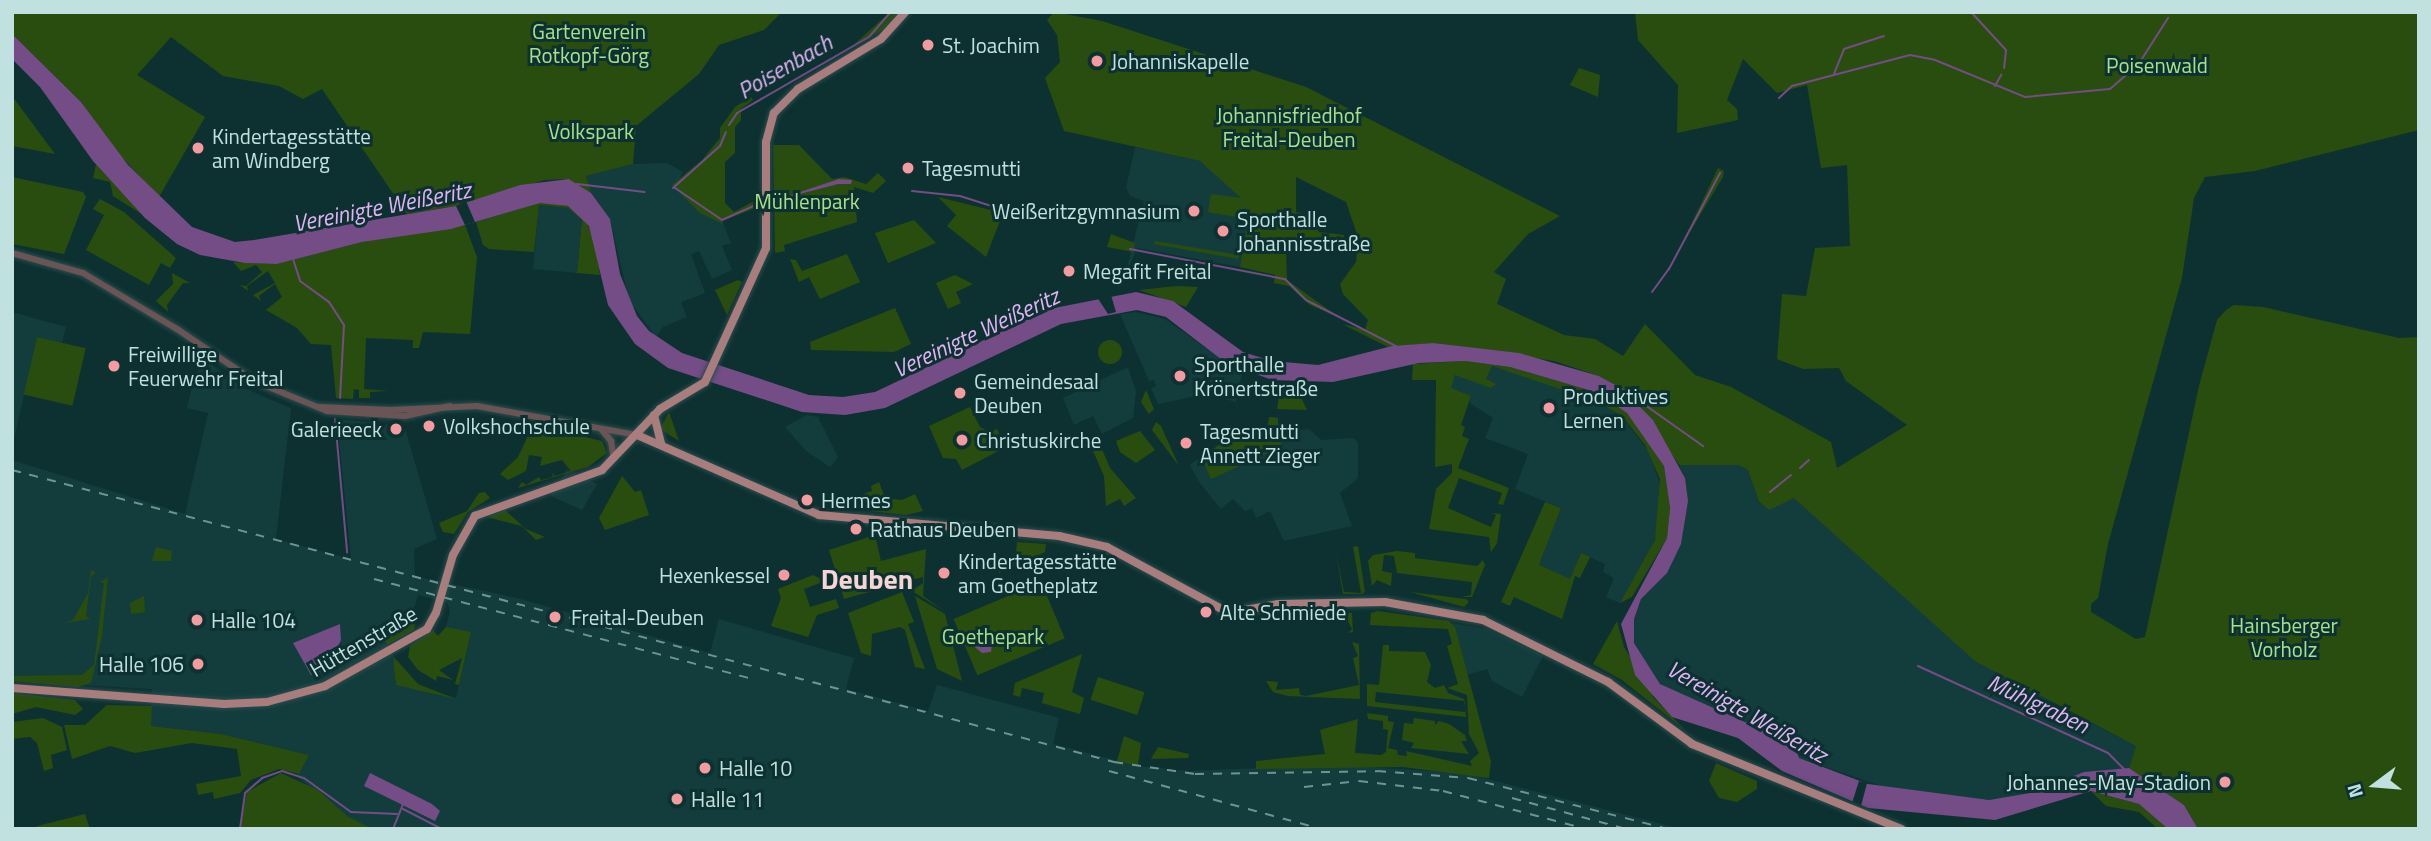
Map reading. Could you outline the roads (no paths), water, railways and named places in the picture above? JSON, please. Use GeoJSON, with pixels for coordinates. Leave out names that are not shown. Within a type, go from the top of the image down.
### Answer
{"type":"FeatureCollection","features":[{"type":"Feature","properties":{"kind":"main road","name":"Hüttenstraße"},"geometry":{"type":"LineString","coordinates":[[12,688],[238,705],[303,694],[427,629],[458,544],[475,516],[592,475],[614,461],[654,415],[705,381],[766,248],[766,142],[774,113],[798,89],[881,39],[905,12]]}},
{"type":"Feature","properties":{"kind":"main road"},"geometry":{"type":"LineString","coordinates":[[654,415],[661,444]]}},
{"type":"Feature","properties":{"kind":"main road"},"geometry":{"type":"LineString","coordinates":[[637,435],[818,515],[1059,536],[1107,547],[1233,614],[1268,605],[1367,602],[1483,620],[1608,682],[1692,744],[1901,829]]}},
{"type":"Feature","properties":{"kind":"street"},"geometry":{"type":"LineString","coordinates":[[12,253],[83,273],[254,382],[318,407],[399,410],[450,406],[488,407],[637,435]]}},
{"type":"Feature","properties":{"kind":"street"},"geometry":{"type":"LineString","coordinates":[[600,427],[611,441],[614,461]]}},
{"type":"Feature","properties":{"kind":"waterway","name":"Poisenbach"},"geometry":{"type":"LineString","coordinates":[[729,125],[737,113],[869,37],[891,12]]}},
{"type":"Feature","properties":{"kind":"waterway"},"geometry":{"type":"LineString","coordinates":[[1971,12],[2006,50],[2004,68]]}},
{"type":"Feature","properties":{"kind":"waterway"},"geometry":{"type":"LineString","coordinates":[[1779,98],[1792,86],[1910,55],[1935,60],[2025,97],[2110,89],[2138,65],[2168,18]]}},
{"type":"Feature","properties":{"kind":"waterway"},"geometry":{"type":"LineString","coordinates":[[1834,74],[1844,49],[1884,36]]}},
{"type":"Feature","properties":{"kind":"waterway"},"geometry":{"type":"LineString","coordinates":[[1995,86],[2001,75]]}},
{"type":"Feature","properties":{"kind":"waterway","name":"Poisenbach"},"geometry":{"type":"LineString","coordinates":[[673,188],[720,146],[726,132]]}},
{"type":"Feature","properties":{"kind":"waterway"},"geometry":{"type":"LineString","coordinates":[[1652,292],[1669,269],[1720,173]]}},
{"type":"Feature","properties":{"kind":"waterway","name":"Poisenbach"},"geometry":{"type":"LineString","coordinates":[[577,184],[645,192]]}},
{"type":"Feature","properties":{"kind":"waterway"},"geometry":{"type":"LineString","coordinates":[[675,188],[722,220],[758,204]]}},
{"type":"Feature","properties":{"kind":"waterway"},"geometry":{"type":"LineString","coordinates":[[912,191],[960,196],[1026,217]]}},
{"type":"Feature","properties":{"kind":"waterway"},"geometry":{"type":"LineString","coordinates":[[1130,249],[1285,279],[1306,300],[1400,348]]}},
{"type":"Feature","properties":{"kind":"waterway"},"geometry":{"type":"LineString","coordinates":[[293,259],[300,281],[329,302],[344,325],[340,398]]}},
{"type":"Feature","properties":{"kind":"waterway"},"geometry":{"type":"LineString","coordinates":[[1638,400],[1703,446]]}},
{"type":"Feature","properties":{"kind":"waterway"},"geometry":{"type":"LineString","coordinates":[[335,419],[347,552]]}},
{"type":"Feature","properties":{"kind":"waterway"},"geometry":{"type":"LineString","coordinates":[[1800,468],[1809,460]]}},
{"type":"Feature","properties":{"kind":"waterway"},"geometry":{"type":"LineString","coordinates":[[1770,492],[1791,475]]}},
{"type":"Feature","properties":{"kind":"waterway","name":"Mühlgraben"},"geometry":{"type":"LineString","coordinates":[[1918,666],[2108,753],[2126,771]]}},
{"type":"Feature","properties":{"kind":"waterway"},"geometry":{"type":"LineString","coordinates":[[240,829],[245,793],[262,778],[282,771],[304,778],[351,812],[397,814]]}},
{"type":"Feature","properties":{"kind":"waterway"},"geometry":{"type":"LineString","coordinates":[[393,829],[403,804]]}},
{"type":"Feature","properties":{"kind":"waterway"},"geometry":{"type":"LineString","coordinates":[[403,809],[442,829]]}},
{"type":"Feature","properties":{"kind":"railway"},"geometry":{"type":"LineString","coordinates":[[12,470],[1114,762],[1195,774],[1377,771],[1468,778],[1668,829]]}},
{"type":"Feature","properties":{"kind":"railway"},"geometry":{"type":"LineString","coordinates":[[374,579],[756,680]]}},
{"type":"Feature","properties":{"kind":"railway"},"geometry":{"type":"LineString","coordinates":[[1109,771],[1321,829]]}},
{"type":"Feature","properties":{"kind":"railway"},"geometry":{"type":"LineString","coordinates":[[1304,787],[1359,781],[1443,791],[1586,829]]}},
{"type":"Feature","properties":{"kind":"railway"},"geometry":{"type":"LineString","coordinates":[[1512,798],[1626,829]]}},
{"type":"Feature","properties":{"kind":"place","name":"St. Joachim"},"geometry":{"type":"Point","coordinates":[928,45]}},
{"type":"Feature","properties":{"kind":"place","name":"Johanniskapelle"},"geometry":{"type":"Point","coordinates":[1097,61]}},
{"type":"Feature","properties":{"kind":"place","name":"Kindertagesstätte am Windberg"},"geometry":{"type":"Point","coordinates":[198,148]}},
{"type":"Feature","properties":{"kind":"place","name":"Tagesmutti"},"geometry":{"type":"Point","coordinates":[908,168]}},
{"type":"Feature","properties":{"kind":"place","name":"Weißeritzgymnasium"},"geometry":{"type":"Point","coordinates":[1194,211]}},
{"type":"Feature","properties":{"kind":"place","name":"Sporthalle Johannisstraße"},"geometry":{"type":"Point","coordinates":[1223,231]}},
{"type":"Feature","properties":{"kind":"place","name":"Megafit Freital"},"geometry":{"type":"Point","coordinates":[1069,271]}},
{"type":"Feature","properties":{"kind":"place","name":"Freiwillige Feuerwehr Freital"},"geometry":{"type":"Point","coordinates":[114,366]}},
{"type":"Feature","properties":{"kind":"place","name":"Sporthalle Krönertstraße"},"geometry":{"type":"Point","coordinates":[1180,376]}},
{"type":"Feature","properties":{"kind":"place","name":"Gemeindesaal Deuben"},"geometry":{"type":"Point","coordinates":[960,393]}},
{"type":"Feature","properties":{"kind":"place","name":"Produktives Lernen"},"geometry":{"type":"Point","coordinates":[1549,408]}},
{"type":"Feature","properties":{"kind":"place","name":"Volkshochschule"},"geometry":{"type":"Point","coordinates":[429,426]}},
{"type":"Feature","properties":{"kind":"place","name":"Galerieeck"},"geometry":{"type":"Point","coordinates":[396,429]}},
{"type":"Feature","properties":{"kind":"place","name":"Christuskirche"},"geometry":{"type":"Point","coordinates":[962,440]}},
{"type":"Feature","properties":{"kind":"place","name":"Tagesmutti Annett Zieger"},"geometry":{"type":"Point","coordinates":[1186,443]}},
{"type":"Feature","properties":{"kind":"place","name":"Hermes"},"geometry":{"type":"Point","coordinates":[807,500]}},
{"type":"Feature","properties":{"kind":"place","name":"Rathaus Deuben"},"geometry":{"type":"Point","coordinates":[856,529]}},
{"type":"Feature","properties":{"kind":"place","name":"Kindertagesstätte am Goetheplatz"},"geometry":{"type":"Point","coordinates":[944,573]}},
{"type":"Feature","properties":{"kind":"place","name":"Hexenkessel"},"geometry":{"type":"Point","coordinates":[784,575]}},
{"type":"Feature","properties":{"kind":"place","name":"Alte Schmiede"},"geometry":{"type":"Point","coordinates":[1206,612]}},
{"type":"Feature","properties":{"kind":"place","name":"Freital-Deuben"},"geometry":{"type":"Point","coordinates":[555,617]}},
{"type":"Feature","properties":{"kind":"place","name":"Halle 104"},"geometry":{"type":"Point","coordinates":[197,620]}},
{"type":"Feature","properties":{"kind":"place","name":"Halle 106"},"geometry":{"type":"Point","coordinates":[198,664]}},
{"type":"Feature","properties":{"kind":"place","name":"Halle 10"},"geometry":{"type":"Point","coordinates":[705,768]}},
{"type":"Feature","properties":{"kind":"place","name":"Johannes-May-Stadion"},"geometry":{"type":"Point","coordinates":[2225,782]}},
{"type":"Feature","properties":{"kind":"place","name":"Halle 11"},"geometry":{"type":"Point","coordinates":[677,799]}},
{"type":"Feature","properties":{"kind":"district","name":"Deuben"},"geometry":{"type":"Point","coordinates":[867,579]}},
{"type":"Feature","properties":{"kind":"park label","name":"Gartenverein Rotkopf-Görg"},"geometry":{"type":"Point","coordinates":[589,43]}},
{"type":"Feature","properties":{"kind":"park label","name":"Poisenwald"},"geometry":{"type":"Point","coordinates":[2157,65]}},
{"type":"Feature","properties":{"kind":"park label","name":"Johannisfriedhof Freital-Deuben"},"geometry":{"type":"Point","coordinates":[1289,127]}},
{"type":"Feature","properties":{"kind":"park label","name":"Volkspark"},"geometry":{"type":"Point","coordinates":[591,131]}},
{"type":"Feature","properties":{"kind":"park label","name":"Mühlenpark"},"geometry":{"type":"Point","coordinates":[807,201]}},
{"type":"Feature","properties":{"kind":"park label","name":"Goethepark"},"geometry":{"type":"Point","coordinates":[993,636]}},
{"type":"Feature","properties":{"kind":"park label","name":"Hainsberger Vorholz"},"geometry":{"type":"Point","coordinates":[2284,637]}},
{"type":"Feature","properties":{"kind":"water label","name":"Vereinigte Weißeritz"},"geometry":{"type":"Point","coordinates":[382,207]}},
{"type":"Feature","properties":{"kind":"water label","name":"Vereinigte Weißeritz"},"geometry":{"type":"Point","coordinates":[976,333]}},
{"type":"Feature","properties":{"kind":"water label","name":"Vereinigte Weißeritz"},"geometry":{"type":"Point","coordinates":[1747,712]}}]}
